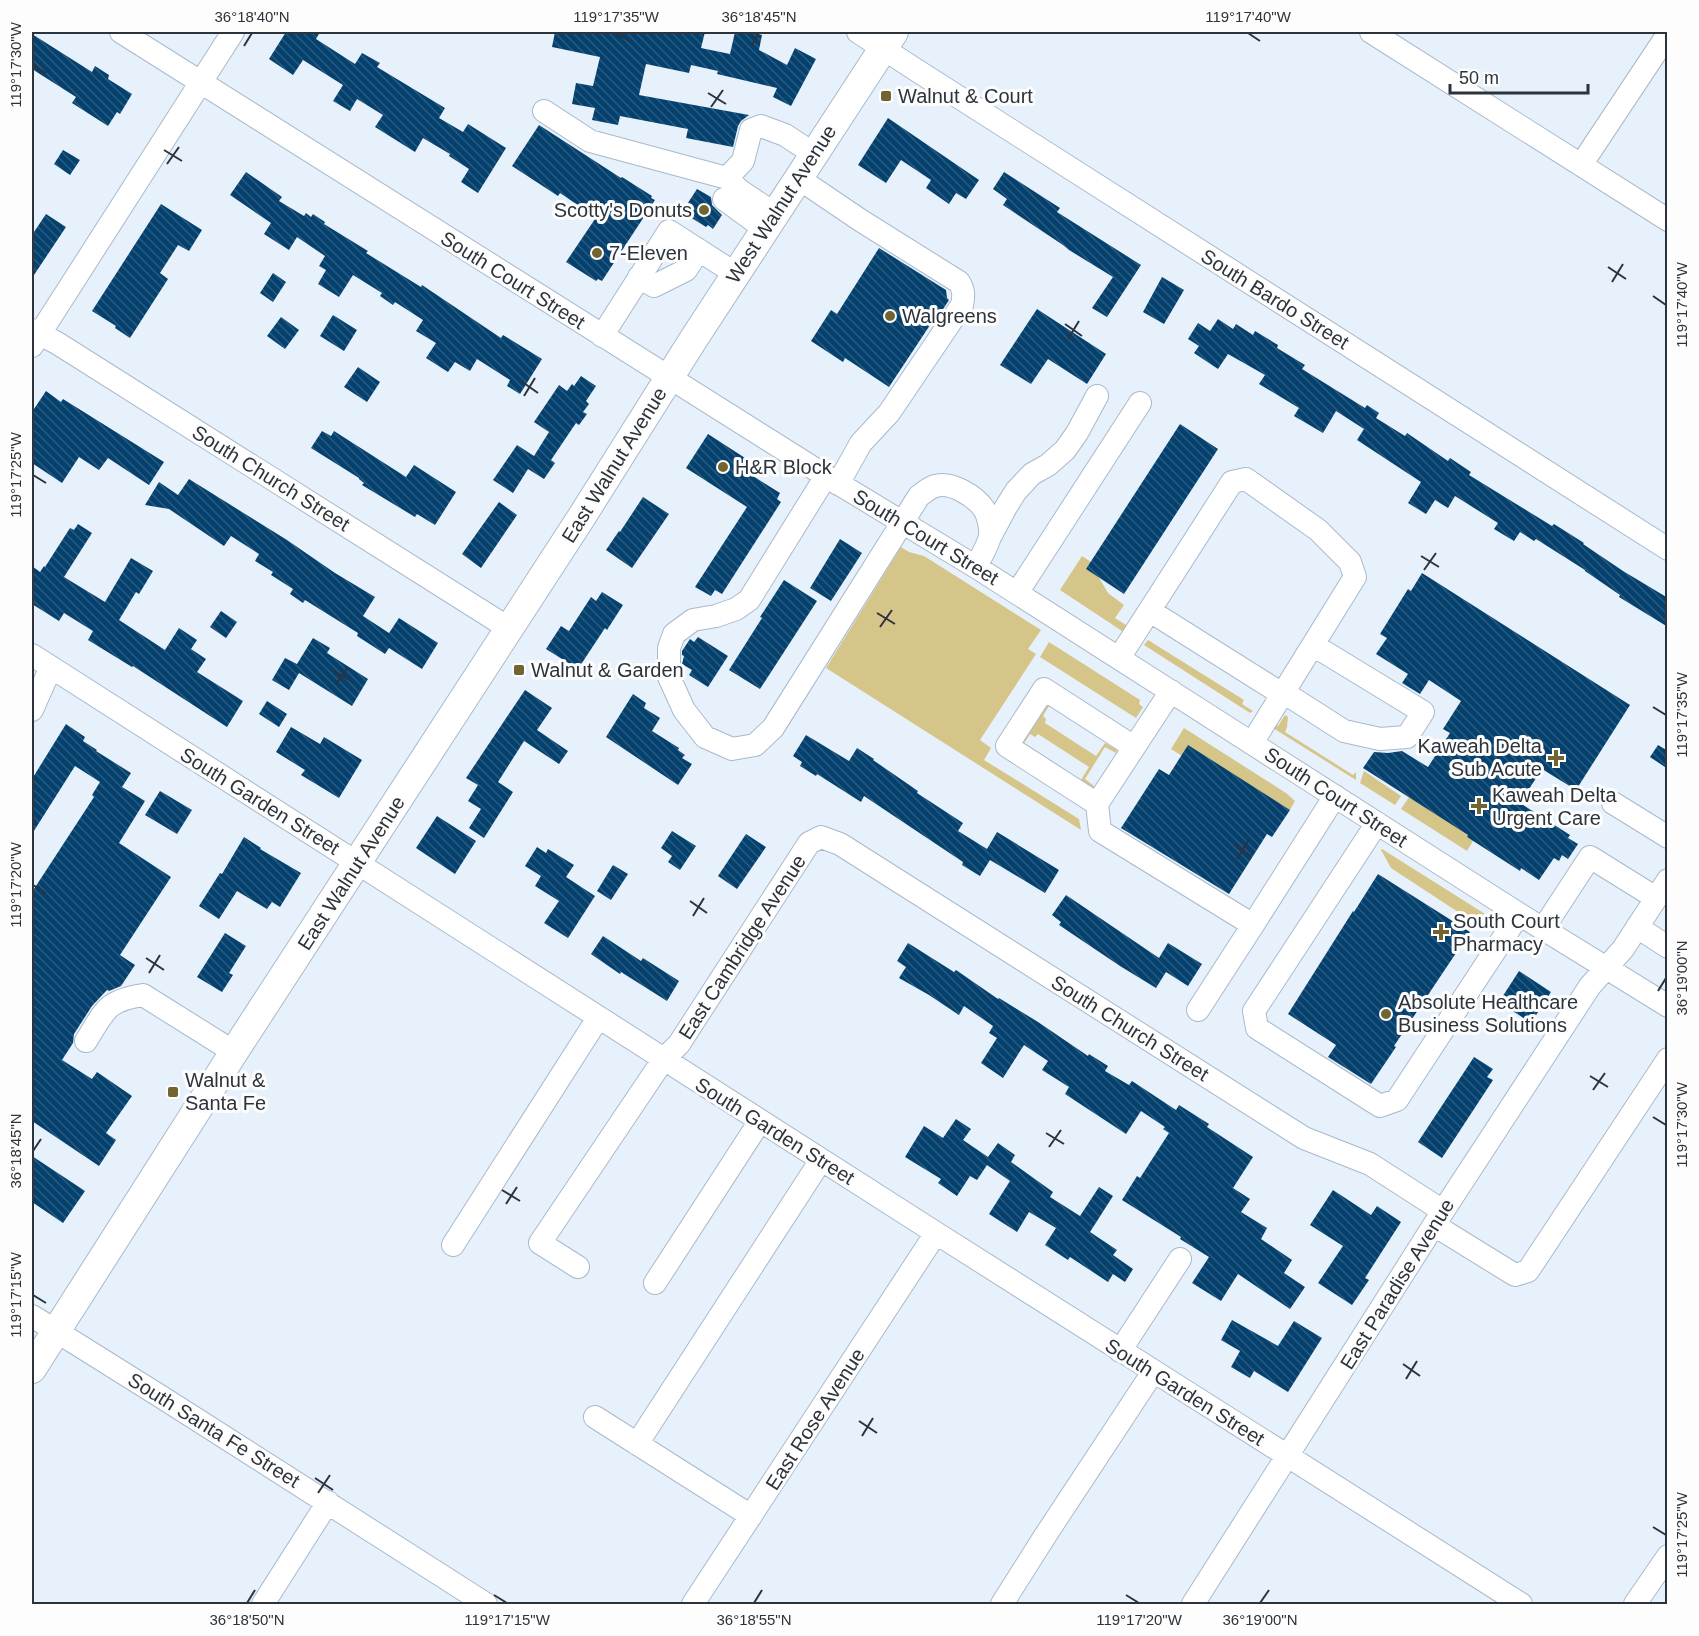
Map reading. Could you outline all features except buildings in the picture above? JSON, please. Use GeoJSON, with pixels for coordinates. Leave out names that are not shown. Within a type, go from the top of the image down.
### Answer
{"type":"FeatureCollection","features":[{"type":"Feature","properties":{"kind":"main road","name":"West Walnut Avenue"},"geometry":{"type":"LineString","coordinates":[[670,377],[889,40]]}},
{"type":"Feature","properties":{"kind":"main road","name":"East Walnut Avenue"},"geometry":{"type":"LineString","coordinates":[[32,1369],[670,377]]}},
{"type":"Feature","properties":{"kind":"street","name":"South Court Street"},"geometry":{"type":"LineString","coordinates":[[122,32],[602,336],[976,567],[1519,914],[1668,1006]]}},
{"type":"Feature","properties":{"kind":"street"},"geometry":{"type":"LineString","coordinates":[[34,337],[233,32]]}},
{"type":"Feature","properties":{"kind":"street","name":"South Bardo Street"},"geometry":{"type":"LineString","coordinates":[[858,32],[889,40],[944,88],[1668,549]]}},
{"type":"Feature","properties":{"kind":"street"},"geometry":{"type":"LineString","coordinates":[[1371,32],[1668,220]]}},
{"type":"Feature","properties":{"kind":"street"},"geometry":{"type":"LineString","coordinates":[[1581,165],[1668,34]]}},
{"type":"Feature","properties":{"kind":"street"},"geometry":{"type":"LineString","coordinates":[[544,111],[590,141],[718,186],[770,222]]}},
{"type":"Feature","properties":{"kind":"street"},"geometry":{"type":"LineString","coordinates":[[718,186],[743,161],[751,130],[761,126],[785,135],[814,154]]}},
{"type":"Feature","properties":{"kind":"street"},"geometry":{"type":"LineString","coordinates":[[798,178],[958,282],[963,288],[964,296],[962,305],[889,413],[861,443],[832,480],[749,600],[736,609],[716,616],[693,620],[674,634],[669,648],[669,677],[684,710],[705,737],[732,749],[755,745],[773,728],[918,496],[935,486],[956,487],[984,508],[990,537]]}},
{"type":"Feature","properties":{"kind":"street"},"geometry":{"type":"LineString","coordinates":[[602,336],[669,231],[736,274]]}},
{"type":"Feature","properties":{"kind":"street"},"geometry":{"type":"LineString","coordinates":[[639,277],[654,286],[686,270],[699,250]]}},
{"type":"Feature","properties":{"kind":"street","name":"South Church Street"},"geometry":{"type":"LineString","coordinates":[[34,337],[57,342],[510,629]]}},
{"type":"Feature","properties":{"kind":"street"},"geometry":{"type":"LineString","coordinates":[[976,567],[1005,507],[1016,491],[1032,474],[1048,465],[1065,450],[1097,396]]}},
{"type":"Feature","properties":{"kind":"street"},"geometry":{"type":"LineString","coordinates":[[1017,593],[1140,403]]}},
{"type":"Feature","properties":{"kind":"street"},"geometry":{"type":"LineString","coordinates":[[1119,658],[1232,482],[1246,479],[1318,530],[1350,562],[1355,577],[1252,743]]}},
{"type":"Feature","properties":{"kind":"street"},"geometry":{"type":"LineString","coordinates":[[1150,611],[1344,731],[1380,739],[1407,737],[1423,712],[1313,645]]}},
{"type":"Feature","properties":{"kind":"street","name":"South Garden Street"},"geometry":{"type":"LineString","coordinates":[[32,655],[663,1060],[1521,1605]]}},
{"type":"Feature","properties":{"kind":"street"},"geometry":{"type":"LineString","coordinates":[[32,710],[51,668]]}},
{"type":"Feature","properties":{"kind":"street"},"geometry":{"type":"LineString","coordinates":[[1097,804],[1007,747],[1044,689],[1134,747]]}},
{"type":"Feature","properties":{"kind":"street"},"geometry":{"type":"LineString","coordinates":[[1171,691],[1097,804],[1100,831],[1253,925]]}},
{"type":"Feature","properties":{"kind":"street"},"geometry":{"type":"LineString","coordinates":[[1198,1010],[1335,796]]}},
{"type":"Feature","properties":{"kind":"street"},"geometry":{"type":"LineString","coordinates":[[1613,803],[1668,837]]}},
{"type":"Feature","properties":{"kind":"street"},"geometry":{"type":"LineString","coordinates":[[1377,823],[1254,1011],[1257,1028],[1380,1106],[1397,1100],[1519,914]]}},
{"type":"Feature","properties":{"kind":"street","name":"South Church Street"},"geometry":{"type":"LineString","coordinates":[[821,837],[840,844],[1304,1138],[1370,1164],[1515,1275],[1528,1271],[1668,1059]]}},
{"type":"Feature","properties":{"kind":"street","name":"East Cambridge Avenue"},"geometry":{"type":"LineString","coordinates":[[578,1267],[540,1243],[663,1060],[679,1044],[809,843],[821,837]]}},
{"type":"Feature","properties":{"kind":"street"},"geometry":{"type":"LineString","coordinates":[[1544,929],[1590,857],[1662,889]]}},
{"type":"Feature","properties":{"kind":"street","name":"East Paradise Avenue"},"geometry":{"type":"LineString","coordinates":[[1193,1605],[1439,1218],[1590,986],[1623,949],[1662,889]]}},
{"type":"Feature","properties":{"kind":"street"},"geometry":{"type":"LineString","coordinates":[[1637,927],[1668,947]]}},
{"type":"Feature","properties":{"kind":"street"},"geometry":{"type":"LineString","coordinates":[[86,1041],[109,1006],[118,1000],[143,994],[234,1052]]}},
{"type":"Feature","properties":{"kind":"street"},"geometry":{"type":"LineString","coordinates":[[453,1245],[598,1018]]}},
{"type":"Feature","properties":{"kind":"street"},"geometry":{"type":"LineString","coordinates":[[656,1283],[760,1121]]}},
{"type":"Feature","properties":{"kind":"street"},"geometry":{"type":"LineString","coordinates":[[637,1444],[821,1160]]}},
{"type":"Feature","properties":{"kind":"street","name":"East Rose Avenue"},"geometry":{"type":"LineString","coordinates":[[693,1605],[936,1233]]}},
{"type":"Feature","properties":{"kind":"street"},"geometry":{"type":"LineString","coordinates":[[1120,1351],[1180,1259]]}},
{"type":"Feature","properties":{"kind":"street","name":"South Santa Fe Street"},"geometry":{"type":"LineString","coordinates":[[32,1316],[486,1605]]}},
{"type":"Feature","properties":{"kind":"street"},"geometry":{"type":"LineString","coordinates":[[1002,1605],[1153,1372]]}},
{"type":"Feature","properties":{"kind":"street"},"geometry":{"type":"LineString","coordinates":[[595,1417],[751,1516]]}},
{"type":"Feature","properties":{"kind":"street"},"geometry":{"type":"LineString","coordinates":[[263,1605],[328,1503]]}},
{"type":"Feature","properties":{"kind":"street"},"geometry":{"type":"LineString","coordinates":[[1635,1605],[1668,1556]]}},
{"type":"Feature","properties":{"kind":"shaded area"},"geometry":{"type":"Polygon","coordinates":[[[901,547],[924,556],[1041,630],[1028,649],[1036,654],[980,740],[991,748],[984,760],[1079,819],[1081,830],[826,668],[901,547]]]}},
{"type":"Feature","properties":{"kind":"shaded area"},"geometry":{"type":"Polygon","coordinates":[[[1082,556],[1091,562],[1086,569],[1098,576],[1108,593],[1124,605],[1115,618],[1129,627],[1125,633],[1060,590],[1082,556]]]}},
{"type":"Feature","properties":{"kind":"shaded area"},"geometry":{"type":"Polygon","coordinates":[[[1148,640],[1244,700],[1242,704],[1253,711],[1250,713],[1144,645],[1148,640]]]}},
{"type":"Feature","properties":{"kind":"shaded area"},"geometry":{"type":"Polygon","coordinates":[[[1049,642],[1140,700],[1139,704],[1143,707],[1136,718],[1040,657],[1049,642]]]}},
{"type":"Feature","properties":{"kind":"shaded area"},"geometry":{"type":"Polygon","coordinates":[[[1044,703],[1049,706],[1043,716],[1046,719],[1045,723],[1096,756],[1105,743],[1117,750],[1116,753],[1105,747],[1085,779],[1094,786],[1093,788],[1081,780],[1089,767],[1038,734],[1035,737],[1030,734],[1023,745],[1019,742],[1044,703]]]}},
{"type":"Feature","properties":{"kind":"shaded area"},"geometry":{"type":"Polygon","coordinates":[[[1285,715],[1288,717],[1285,732],[1353,775],[1356,772],[1356,780],[1273,728],[1274,723],[1278,726],[1285,715]]]}},
{"type":"Feature","properties":{"kind":"shaded area"},"geometry":{"type":"Polygon","coordinates":[[[1184,728],[1286,793],[1295,801],[1290,810],[1188,746],[1182,756],[1171,749],[1184,728]]]}},
{"type":"Feature","properties":{"kind":"shaded area"},"geometry":{"type":"Polygon","coordinates":[[[1364,771],[1401,796],[1395,805],[1360,783],[1364,771]]]}},
{"type":"Feature","properties":{"kind":"shaded area"},"geometry":{"type":"Polygon","coordinates":[[[1409,797],[1468,835],[1467,837],[1473,841],[1467,851],[1401,809],[1409,797]]]}},
{"type":"Feature","properties":{"kind":"shaded area"},"geometry":{"type":"Polygon","coordinates":[[[1382,849],[1493,919],[1458,912],[1391,868],[1382,849]]]}},
{"type":"Feature","properties":{"kind":"place","name":"Walnut & Court"},"geometry":{"type":"Point","coordinates":[886,96]}},
{"type":"Feature","properties":{"kind":"place","name":"Scotty's Donuts"},"geometry":{"type":"Point","coordinates":[704,210]}},
{"type":"Feature","properties":{"kind":"place","name":"7-Eleven"},"geometry":{"type":"Point","coordinates":[597,253]}},
{"type":"Feature","properties":{"kind":"place","name":"Walgreens"},"geometry":{"type":"Point","coordinates":[890,316]}},
{"type":"Feature","properties":{"kind":"place","name":"H&R Block"},"geometry":{"type":"Point","coordinates":[723,467]}},
{"type":"Feature","properties":{"kind":"place","name":"Walnut & Garden"},"geometry":{"type":"Point","coordinates":[519,670]}},
{"type":"Feature","properties":{"kind":"place","name":"Kaweah Delta Sub Acute"},"geometry":{"type":"Point","coordinates":[1556,758]}},
{"type":"Feature","properties":{"kind":"place","name":"Kaweah Delta Urgent Care"},"geometry":{"type":"Point","coordinates":[1479,806]}},
{"type":"Feature","properties":{"kind":"place","name":"South Court Pharmacy"},"geometry":{"type":"Point","coordinates":[1441,932]}},
{"type":"Feature","properties":{"kind":"place","name":"Absolute Healthcare Business Solutions"},"geometry":{"type":"Point","coordinates":[1386,1014]}},
{"type":"Feature","properties":{"kind":"place","name":"Walnut & Santa Fe"},"geometry":{"type":"Point","coordinates":[173,1092]}}]}
